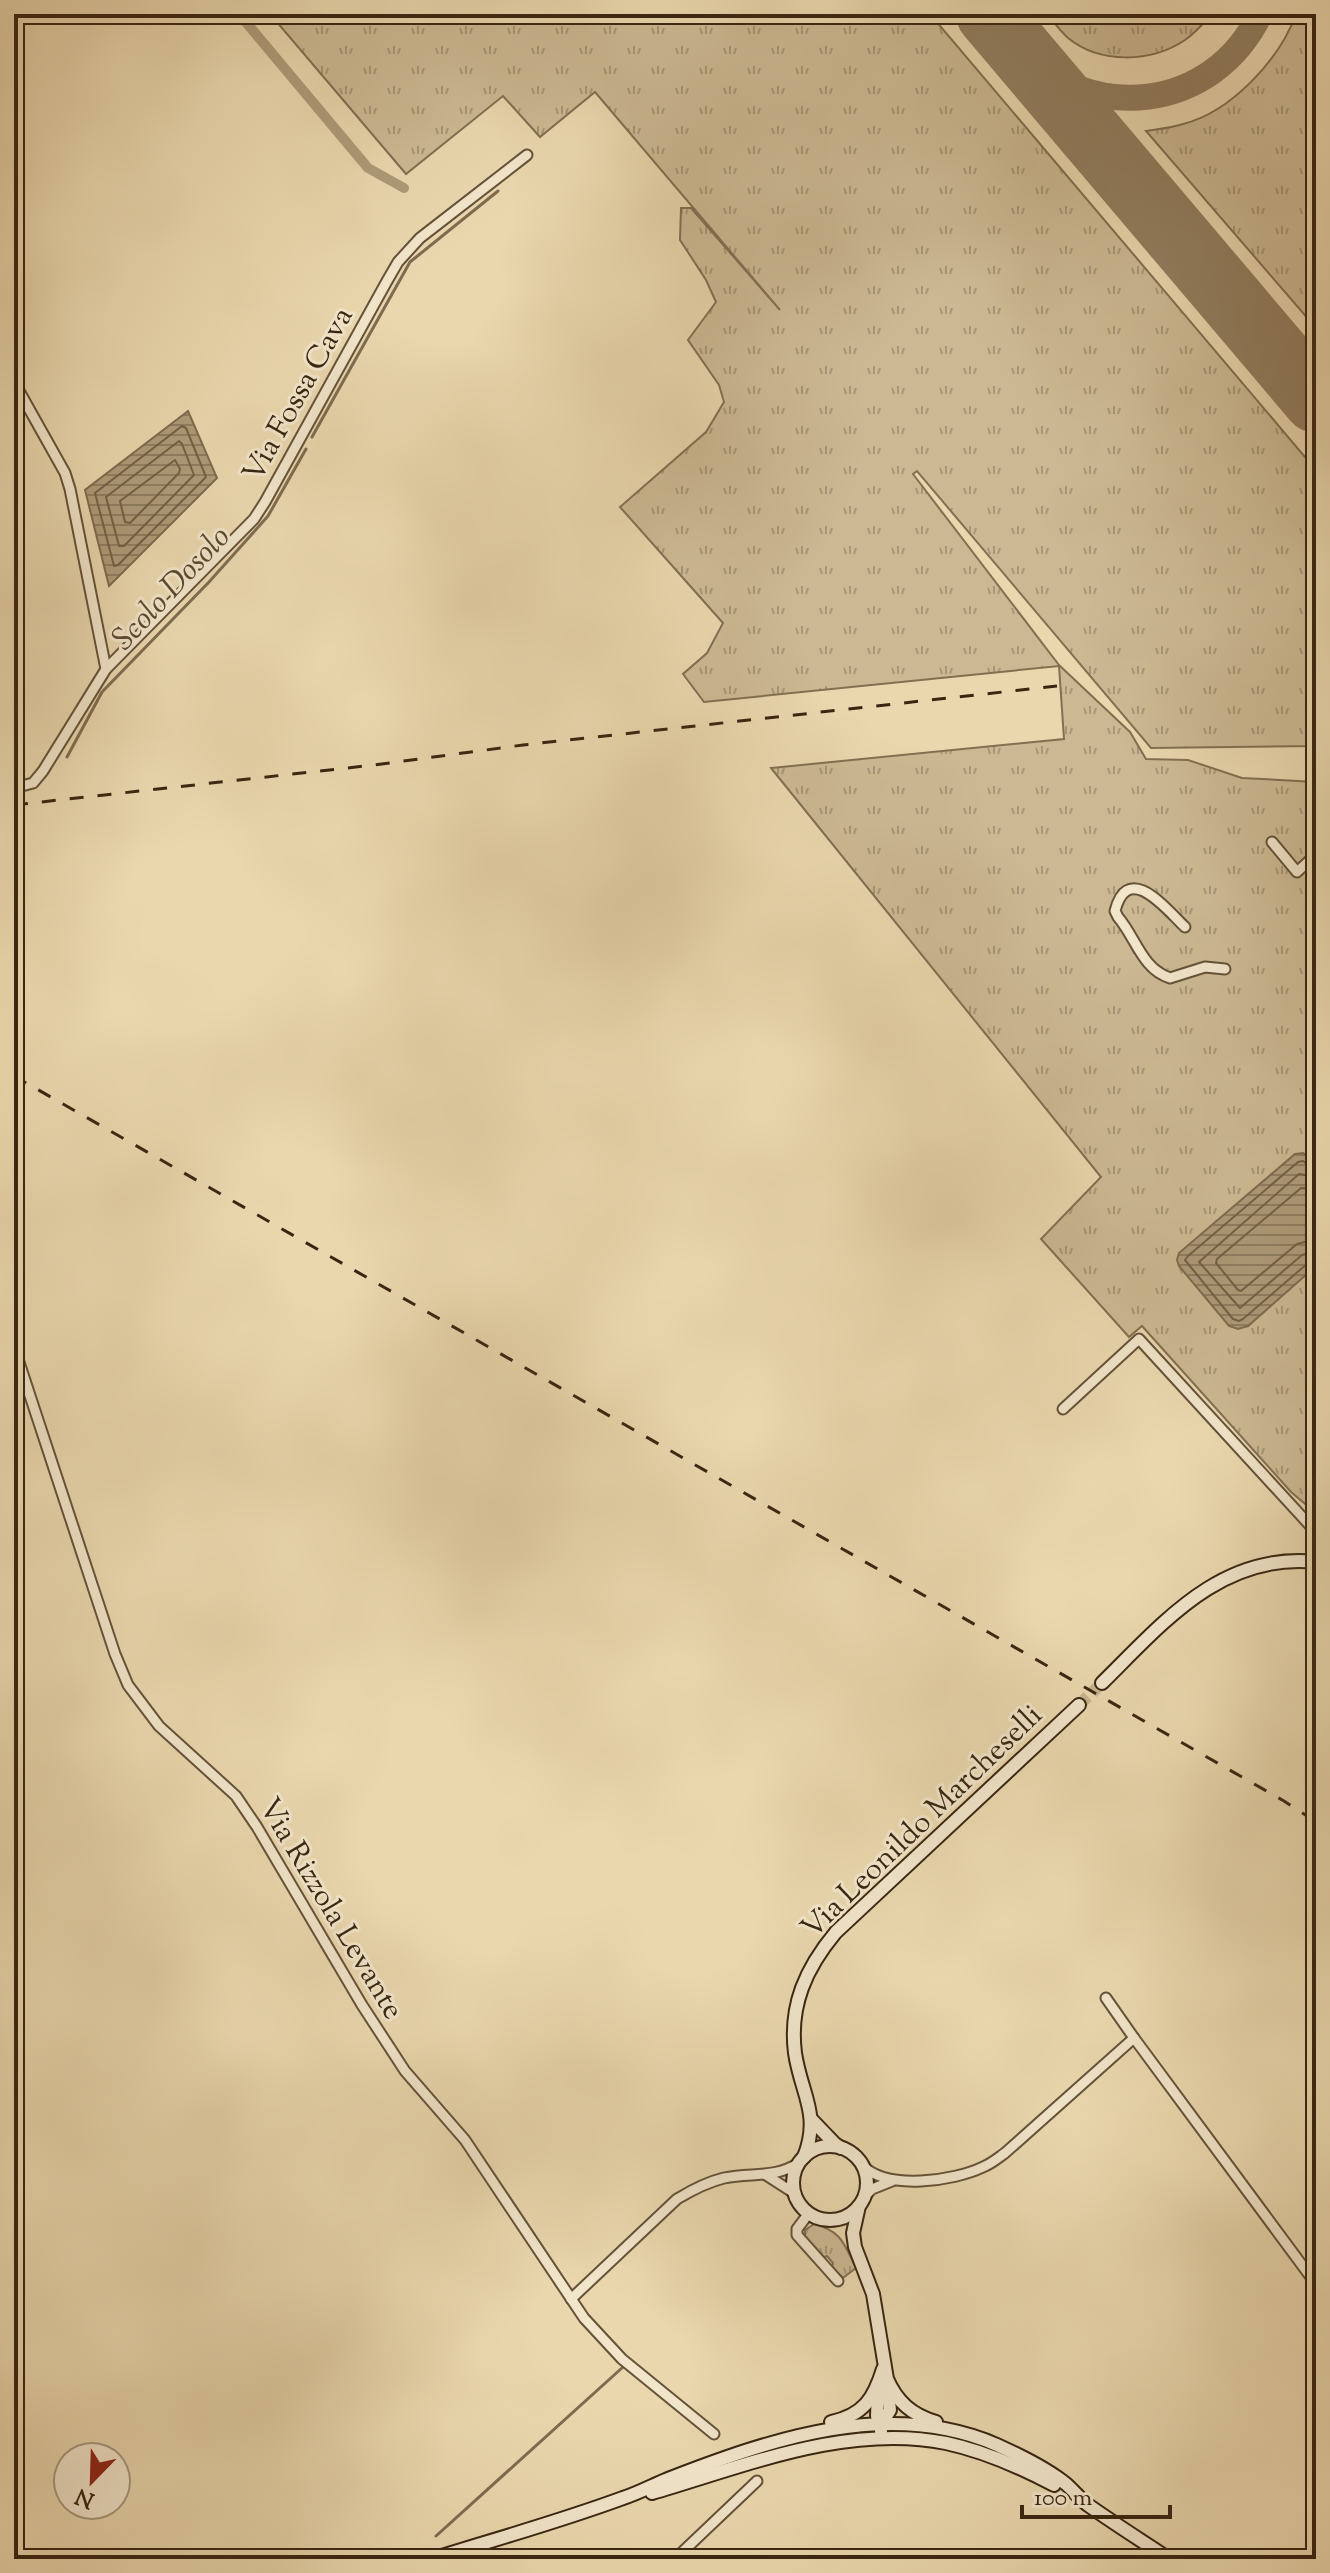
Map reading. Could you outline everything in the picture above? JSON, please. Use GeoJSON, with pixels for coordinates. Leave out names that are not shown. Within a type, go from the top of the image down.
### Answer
{"type":"FeatureCollection","features":[{"type":"Feature","properties":{"kind":"street","name":"Via Fossa Cava"},"geometry":{"type":"LineString","coordinates":[[14,788],[33,783],[106,669],[254,519],[406,252],[527,155]]}},
{"type":"Feature","properties":{"kind":"street"},"geometry":{"type":"LineString","coordinates":[[14,382],[65,473],[106,669]]}},
{"type":"Feature","properties":{"kind":"street"},"geometry":{"type":"LineString","coordinates":[[1272,842],[1297,872],[1310,860]]}},
{"type":"Feature","properties":{"kind":"street"},"geometry":{"type":"LineString","coordinates":[[1185,927],[1148,891],[1139,887],[1121,895],[1117,903],[1115,911],[1118,917],[1156,972],[1170,978],[1205,967],[1225,969]]}},
{"type":"Feature","properties":{"kind":"street"},"geometry":{"type":"LineString","coordinates":[[1063,1409],[1139,1339],[1316,1532]]}},
{"type":"Feature","properties":{"kind":"street","name":"Via Rizzola Levante"},"geometry":{"type":"LineString","coordinates":[[14,1347],[115,1654],[128,1685],[159,1726],[236,1796],[405,2071],[465,2140],[596,2333],[714,2434]]}},
{"type":"Feature","properties":{"kind":"street"},"geometry":{"type":"LineString","coordinates":[[1102,1683],[1170,1617],[1216,1582],[1261,1566],[1295,1561],[1316,1562]]}},
{"type":"Feature","properties":{"kind":"street","name":"Via Leonildo Marcheselli"},"geometry":{"type":"LineString","coordinates":[[801,2160],[810,2137],[812,2120],[795,2054],[794,2027],[798,2001],[817,1955],[836,1932],[1079,1705]]}},
{"type":"Feature","properties":{"kind":"street"},"geometry":{"type":"LineString","coordinates":[[1106,1998],[1316,2284]]}},
{"type":"Feature","properties":{"kind":"street"},"geometry":{"type":"LineString","coordinates":[[823,2219],[840,2219],[852,2213],[872,2189],[892,2181],[944,2178],[984,2167],[1005,2153],[1134,2038]]}},
{"type":"Feature","properties":{"kind":"street"},"geometry":{"type":"LineString","coordinates":[[812,2120],[868,2171],[892,2181]]}},
{"type":"Feature","properties":{"kind":"street"},"geometry":{"type":"LineString","coordinates":[[571,2299],[677,2199],[692,2190],[725,2177],[776,2174],[818,2148],[829,2146],[845,2149]]}},
{"type":"Feature","properties":{"kind":"street"},"geometry":{"type":"LineString","coordinates":[[801,2160],[793,2178],[794,2193],[802,2207],[840,2230],[855,2247]]}},
{"type":"Feature","properties":{"kind":"street"},"geometry":{"type":"LineString","coordinates":[[862,2165],[867,2178],[853,2223],[855,2247],[873,2294],[883,2350],[883,2378],[877,2416],[881,2424],[881,2438]]}},
{"type":"Feature","properties":{"kind":"street"},"geometry":{"type":"LineString","coordinates":[[766,2175],[794,2193]]}},
{"type":"Feature","properties":{"kind":"street"},"geometry":{"type":"LineString","coordinates":[[809,2213],[797,2229],[797,2235],[838,2281]]}},
{"type":"Feature","properties":{"kind":"street"},"geometry":{"type":"LineString","coordinates":[[764,2446],[778,2436],[840,2420],[858,2412],[871,2400],[883,2378]]}},
{"type":"Feature","properties":{"kind":"street"},"geometry":{"type":"LineString","coordinates":[[883,2378],[913,2413],[1003,2442],[1016,2449],[1022,2458]]}},
{"type":"Feature","properties":{"kind":"street"},"geometry":{"type":"LineString","coordinates":[[625,2498],[666,2479],[764,2446],[821,2430],[881,2424],[921,2426],[995,2444],[1065,2484],[1080,2499]]}},
{"type":"Feature","properties":{"kind":"street"},"geometry":{"type":"LineString","coordinates":[[432,2559],[625,2498],[824,2443],[881,2438],[946,2443],[1032,2473],[1080,2499],[1169,2559]]}},
{"type":"Feature","properties":{"kind":"street"},"geometry":{"type":"LineString","coordinates":[[675,2559],[757,2481]]}},
{"type":"Feature","properties":{"kind":"green space"},"geometry":{"type":"Polygon","coordinates":[[[270,14],[930,14],[1316,470],[1316,746],[1151,748],[917,471],[913,474],[1059,665],[1130,732],[1146,759],[1188,760],[1242,778],[1316,782],[1316,1513],[1291,1492],[1142,1326],[1129,1337],[1041,1239],[1101,1177],[771,768],[1064,739],[1059,666],[704,702],[683,674],[707,653],[723,623],[620,507],[706,432],[724,402],[719,385],[688,340],[716,302],[680,240],[681,208],[691,208],[780,310],[595,92],[540,137],[503,96],[406,174],[270,14]]]}},
{"type":"Feature","properties":{"kind":"green space"},"geometry":{"type":"Polygon","coordinates":[[[1047,14],[1212,14],[1172,48],[1126,57],[1095,53],[1081,46],[1065,35],[1047,14]]]}},
{"type":"Feature","properties":{"kind":"green space"},"geometry":{"type":"Polygon","coordinates":[[[1296,14],[1316,14],[1316,328],[1146,131],[1201,118],[1236,96],[1266,65],[1289,31],[1296,14]]]}},
{"type":"Feature","properties":{"kind":"green space"},"geometry":{"type":"Polygon","coordinates":[[[814,2224],[831,2230],[845,2245],[856,2268],[843,2278],[832,2267],[833,2263],[827,2256],[822,2258],[805,2236],[805,2230],[814,2224]]]}},
{"type":"Feature","properties":{"kind":"water"},"geometry":{"type":"Polygon","coordinates":[[[188,411],[217,478],[109,586],[85,490],[188,411]]]}},
{"type":"Feature","properties":{"kind":"water"},"geometry":{"type":"Polygon","coordinates":[[[1303,1153],[1316,1162],[1316,1266],[1248,1326],[1238,1329],[1229,1326],[1179,1266],[1179,1253],[1295,1154],[1303,1153]]]}},
{"type":"Feature","properties":{"kind":"waterway"},"geometry":{"type":"LineString","coordinates":[[239,14],[368,168],[404,188]]}},
{"type":"Feature","properties":{"kind":"waterway","name":"Scolo Dosolo"},"geometry":{"type":"LineString","coordinates":[[312,437],[410,262],[498,191]]}},
{"type":"Feature","properties":{"kind":"waterway","name":"Scolo Dosolo"},"geometry":{"type":"LineString","coordinates":[[67,757],[102,692],[268,516],[306,449]]}},
{"type":"Feature","properties":{"kind":"waterway"},"geometry":{"type":"LineString","coordinates":[[436,2536],[623,2367]]}},
{"type":"Feature","properties":{"kind":"taxiway"},"geometry":{"type":"LineString","coordinates":[[1018,48],[1047,73],[1080,89],[1114,97],[1148,97],[1182,88],[1212,71],[1239,47],[1260,14]]}},
{"type":"Feature","properties":{"kind":"runway"},"geometry":{"type":"LineString","coordinates":[[989,14],[1316,400]]}},
{"type":"Feature","properties":{"kind":"tunnel"},"geometry":{"type":"LineString","coordinates":[[1079,1705],[1102,1683]]}},
{"type":"Feature","properties":{"kind":"railway"},"geometry":{"type":"LineString","coordinates":[[14,805],[1057,686]]}},
{"type":"Feature","properties":{"kind":"railway"},"geometry":{"type":"LineString","coordinates":[[14,1076],[1316,1822]]}}]}
